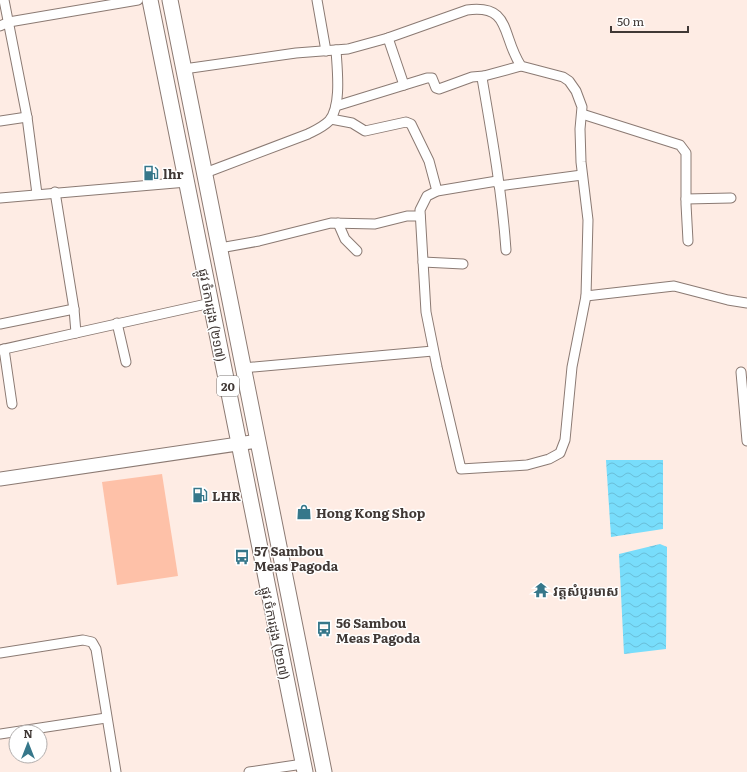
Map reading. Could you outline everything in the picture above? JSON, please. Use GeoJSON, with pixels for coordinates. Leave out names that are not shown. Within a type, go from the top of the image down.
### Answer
{"type":"FeatureCollection","features":[{"type":"Feature","properties":{"kind":"main road","name":"ផ្លូវ ចំការដូង (២១៧)"},"geometry":{"type":"LineString","coordinates":[[150,0],[304,768]]}},
{"type":"Feature","properties":{"kind":"main road","name":"ផ្លូវ ចំការដូង (២១៧)"},"geometry":{"type":"LineString","coordinates":[[170,0],[324,772]]}},
{"type":"Feature","properties":{"kind":"street"},"geometry":{"type":"LineString","coordinates":[[4,0],[4,24],[28,117],[37,194]]}},
{"type":"Feature","properties":{"kind":"street"},"geometry":{"type":"LineString","coordinates":[[4,24],[138,0]]}},
{"type":"Feature","properties":{"kind":"street"},"geometry":{"type":"LineString","coordinates":[[317,0],[326,51]]}},
{"type":"Feature","properties":{"kind":"street"},"geometry":{"type":"LineString","coordinates":[[184,69],[296,53],[348,49],[388,38],[466,10],[488,10],[497,14],[501,19],[512,51],[521,66]]}},
{"type":"Feature","properties":{"kind":"street"},"geometry":{"type":"LineString","coordinates":[[388,38],[404,85]]}},
{"type":"Feature","properties":{"kind":"street"},"geometry":{"type":"LineString","coordinates":[[205,173],[308,134],[324,126],[331,119],[336,106],[336,50]]}},
{"type":"Feature","properties":{"kind":"street"},"geometry":{"type":"LineString","coordinates":[[336,106],[429,78],[433,80],[436,88],[442,88],[472,77],[484,76],[521,66],[563,77],[569,81],[580,99],[582,114],[580,129],[582,175],[588,220],[586,296],[572,367],[565,440],[560,453],[549,460],[528,465],[461,469],[433,351],[426,312],[420,216],[422,203],[427,196],[437,191],[582,175]]}},
{"type":"Feature","properties":{"kind":"street"},"geometry":{"type":"LineString","coordinates":[[484,76],[482,78],[498,184],[502,198],[506,250]]}},
{"type":"Feature","properties":{"kind":"street"},"geometry":{"type":"LineString","coordinates":[[582,114],[680,145],[686,153],[688,241]]}},
{"type":"Feature","properties":{"kind":"street"},"geometry":{"type":"LineString","coordinates":[[0,121],[28,117]]}},
{"type":"Feature","properties":{"kind":"street"},"geometry":{"type":"LineString","coordinates":[[331,119],[352,123],[365,131],[406,122],[411,124],[428,161],[437,191]]}},
{"type":"Feature","properties":{"kind":"street"},"geometry":{"type":"LineString","coordinates":[[0,198],[55,192],[187,182]]}},
{"type":"Feature","properties":{"kind":"street"},"geometry":{"type":"LineString","coordinates":[[55,192],[74,309],[76,333]]}},
{"type":"Feature","properties":{"kind":"street"},"geometry":{"type":"LineString","coordinates":[[686,199],[731,198]]}},
{"type":"Feature","properties":{"kind":"street"},"geometry":{"type":"LineString","coordinates":[[220,248],[259,242],[338,223],[375,224],[407,216],[420,216]]}},
{"type":"Feature","properties":{"kind":"street"},"geometry":{"type":"LineString","coordinates":[[338,223],[345,239],[357,250]]}},
{"type":"Feature","properties":{"kind":"street"},"geometry":{"type":"LineString","coordinates":[[423,262],[464,264]]}},
{"type":"Feature","properties":{"kind":"street"},"geometry":{"type":"LineString","coordinates":[[586,296],[674,286],[728,300],[747,303]]}},
{"type":"Feature","properties":{"kind":"street"},"geometry":{"type":"LineString","coordinates":[[12,404],[2,350],[211,303]]}},
{"type":"Feature","properties":{"kind":"street"},"geometry":{"type":"LineString","coordinates":[[0,324],[74,309]]}},
{"type":"Feature","properties":{"kind":"street"},"geometry":{"type":"LineString","coordinates":[[117,323],[126,362]]}},
{"type":"Feature","properties":{"kind":"street"},"geometry":{"type":"LineString","coordinates":[[244,368],[433,351]]}},
{"type":"Feature","properties":{"kind":"street"},"geometry":{"type":"LineString","coordinates":[[741,372],[747,441]]}},
{"type":"Feature","properties":{"kind":"street"},"geometry":{"type":"LineString","coordinates":[[0,478],[258,441]]}},
{"type":"Feature","properties":{"kind":"street"},"geometry":{"type":"LineString","coordinates":[[0,653],[83,640],[92,642],[96,649],[106,718],[116,772]]}},
{"type":"Feature","properties":{"kind":"street"},"geometry":{"type":"LineString","coordinates":[[0,734],[106,718]]}},
{"type":"Feature","properties":{"kind":"street"},"geometry":{"type":"LineString","coordinates":[[249,772],[304,768]]}},
{"type":"Feature","properties":{"kind":"shaded area"},"geometry":{"type":"Polygon","coordinates":[[[162,474],[178,576],[117,585],[102,482],[162,474]]]}},
{"type":"Feature","properties":{"kind":"water"},"geometry":{"type":"Polygon","coordinates":[[[606,460],[663,460],[663,529],[611,537],[606,460]]]}},
{"type":"Feature","properties":{"kind":"water"},"geometry":{"type":"Polygon","coordinates":[[[660,544],[667,547],[666,649],[624,654],[619,554],[660,544]]]}},
{"type":"Feature","properties":{"kind":"place","name":"lhr"},"geometry":{"type":"Point","coordinates":[151,173]}},
{"type":"Feature","properties":{"kind":"place","name":"LHR"},"geometry":{"type":"Point","coordinates":[200,495]}},
{"type":"Feature","properties":{"kind":"place","name":"Hong Kong Shop"},"geometry":{"type":"Point","coordinates":[304,512]}},
{"type":"Feature","properties":{"kind":"place","name":"57 Sambou Meas Pagoda"},"geometry":{"type":"Point","coordinates":[242,557]}},
{"type":"Feature","properties":{"kind":"place","name":"វត្តសំបួរមាស"},"geometry":{"type":"Point","coordinates":[541,590]}},
{"type":"Feature","properties":{"kind":"place","name":"56 Sambou Meas Pagoda"},"geometry":{"type":"Point","coordinates":[324,629]}}]}
